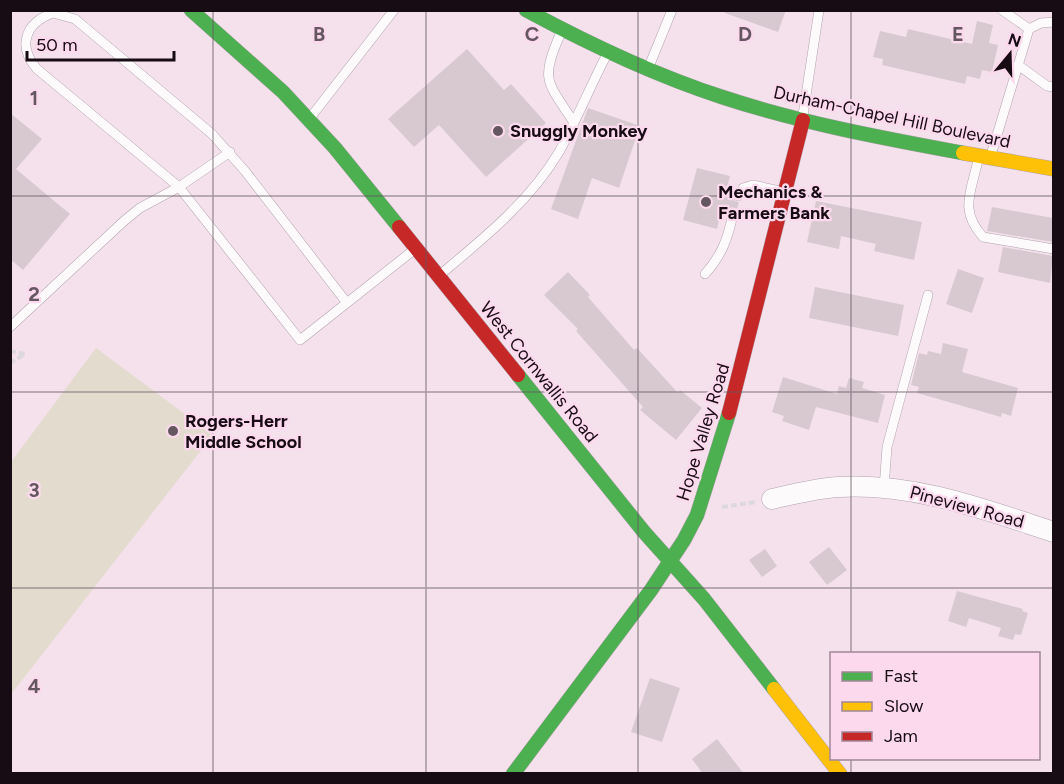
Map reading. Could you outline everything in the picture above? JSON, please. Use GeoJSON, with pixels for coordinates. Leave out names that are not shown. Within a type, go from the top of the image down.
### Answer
{"type":"FeatureCollection","features":[{"type":"Feature","properties":{"kind":"street","name":"West Cornwallis Road"},"geometry":{"type":"LineString","coordinates":[[191,10],[283,92],[308,119],[417,248],[670,562],[704,599],[840,774]]}},
{"type":"Feature","properties":{"kind":"street","name":"Durham-Chapel Hill Boulevard"},"geometry":{"type":"LineString","coordinates":[[526,10],[542,14],[562,29],[648,69],[750,105],[803,120],[1053,169]]}},
{"type":"Feature","properties":{"kind":"street","name":"Hope Valley Road"},"geometry":{"type":"LineString","coordinates":[[513,774],[670,562],[697,515],[716,460],[803,120]]}},
{"type":"Feature","properties":{"kind":"street","name":"Pineview Road"},"geometry":{"type":"LineString","coordinates":[[772,499],[839,487],[884,488],[949,499],[1053,532]]}},
{"type":"Feature","properties":{"kind":"lane"},"geometry":{"type":"LineString","coordinates":[[308,119],[394,10]]}},
{"type":"Feature","properties":{"kind":"lane"},"geometry":{"type":"LineString","coordinates":[[648,69],[672,10]]}},
{"type":"Feature","properties":{"kind":"lane"},"geometry":{"type":"LineString","coordinates":[[803,120],[819,10]]}},
{"type":"Feature","properties":{"kind":"lane"},"geometry":{"type":"LineString","coordinates":[[1002,10],[1029,29]]}},
{"type":"Feature","properties":{"kind":"lane"},"geometry":{"type":"LineString","coordinates":[[347,303],[230,152],[212,134],[75,19],[53,13],[33,24],[25,37],[25,50],[37,69],[179,188],[300,340],[417,248]]}},
{"type":"Feature","properties":{"kind":"lane"},"geometry":{"type":"LineString","coordinates":[[1053,22],[1041,23],[1029,29],[967,209],[969,219],[983,237],[1053,249]]}},
{"type":"Feature","properties":{"kind":"lane"},"geometry":{"type":"LineString","coordinates":[[562,29],[547,64],[547,78],[573,121]]}},
{"type":"Feature","properties":{"kind":"lane"},"geometry":{"type":"LineString","coordinates":[[439,276],[506,218],[536,184],[559,152],[608,51]]}},
{"type":"Feature","properties":{"kind":"lane"},"geometry":{"type":"LineString","coordinates":[[1018,65],[1047,86],[1053,87]]}},
{"type":"Feature","properties":{"kind":"lane"},"geometry":{"type":"LineString","coordinates":[[10,327],[140,208],[179,188],[230,152]]}},
{"type":"Feature","properties":{"kind":"lane"},"geometry":{"type":"LineString","coordinates":[[738,196],[743,188],[753,185],[785,192]]}},
{"type":"Feature","properties":{"kind":"lane"},"geometry":{"type":"LineString","coordinates":[[705,273],[719,258],[726,243],[733,214]]}},
{"type":"Feature","properties":{"kind":"lane"},"geometry":{"type":"LineString","coordinates":[[884,488],[887,447],[928,295]]}},
{"type":"Feature","properties":{"kind":"path"},"geometry":{"type":"LineString","coordinates":[[10,351],[25,354],[10,363]]}},
{"type":"Feature","properties":{"kind":"path"},"geometry":{"type":"LineString","coordinates":[[713,509],[772,499]]}},
{"type":"Feature","properties":{"kind":"shaded area"},"geometry":{"type":"Polygon","coordinates":[[[96,348],[213,435],[12,693],[11,462],[96,348]]]}},
{"type":"Feature","properties":{"kind":"building"},"geometry":{"type":"Polygon","coordinates":[[[725,10],[786,10],[778,32],[725,13],[725,10]]]}},
{"type":"Feature","properties":{"kind":"building"},"geometry":{"type":"Polygon","coordinates":[[[977,21],[993,25],[989,43],[998,45],[992,72],[982,70],[980,79],[967,76],[965,84],[882,65],[883,59],[873,57],[880,31],[906,37],[908,29],[972,44],[977,21]]]}},
{"type":"Feature","properties":{"kind":"building"},"geometry":{"type":"Polygon","coordinates":[[[467,49],[504,90],[511,84],[546,123],[486,177],[439,125],[414,147],[388,119],[467,49]]]}},
{"type":"Feature","properties":{"kind":"building"},"geometry":{"type":"Polygon","coordinates":[[[588,108],[640,126],[619,188],[592,178],[578,219],[551,209],[588,108]]]}},
{"type":"Feature","properties":{"kind":"building"},"geometry":{"type":"Polygon","coordinates":[[[10,113],[42,139],[16,169],[70,214],[23,270],[10,259],[10,113]]]}},
{"type":"Feature","properties":{"kind":"building","name":"Mechanics & Farmers Bank"},"geometry":{"type":"Polygon","coordinates":[[[697,168],[730,176],[726,192],[732,194],[734,201],[739,202],[737,209],[732,207],[726,212],[721,211],[717,229],[683,220],[697,168]]]}},
{"type":"Feature","properties":{"kind":"building"},"geometry":{"type":"Polygon","coordinates":[[[816,201],[922,222],[914,260],[874,251],[876,244],[841,236],[839,249],[807,242],[816,201]]]}},
{"type":"Feature","properties":{"kind":"building"},"geometry":{"type":"Polygon","coordinates":[[[992,207],[1053,218],[1053,242],[987,231],[992,207]]]}},
{"type":"Feature","properties":{"kind":"building"},"geometry":{"type":"Polygon","coordinates":[[[1003,247],[1053,256],[1050,283],[998,272],[1003,247]]]}},
{"type":"Feature","properties":{"kind":"building"},"geometry":{"type":"Polygon","coordinates":[[[958,269],[984,278],[972,313],[946,304],[958,269]]]}},
{"type":"Feature","properties":{"kind":"building"},"geometry":{"type":"Polygon","coordinates":[[[568,272],[590,295],[588,297],[634,350],[637,348],[678,393],[680,390],[702,408],[676,440],[640,410],[643,407],[576,331],[578,329],[544,295],[568,272]]]}},
{"type":"Feature","properties":{"kind":"building"},"geometry":{"type":"Polygon","coordinates":[[[815,287],[904,305],[898,336],[809,318],[815,287]]]}},
{"type":"Feature","properties":{"kind":"building"},"geometry":{"type":"Polygon","coordinates":[[[943,343],[968,349],[962,372],[1018,388],[1011,416],[1002,413],[1001,417],[917,393],[919,387],[911,385],[919,353],[927,355],[928,351],[941,354],[943,343]]]}},
{"type":"Feature","properties":{"kind":"building"},"geometry":{"type":"Polygon","coordinates":[[[783,377],[837,394],[839,386],[846,388],[849,378],[864,382],[862,388],[885,395],[878,423],[816,407],[809,430],[782,421],[784,416],[772,412],[783,377]]]}},
{"type":"Feature","properties":{"kind":"building"},"geometry":{"type":"Polygon","coordinates":[[[829,547],[847,570],[827,585],[809,562],[829,547]]]}},
{"type":"Feature","properties":{"kind":"building"},"geometry":{"type":"Polygon","coordinates":[[[765,549],[777,566],[762,577],[749,560],[765,549]]]}},
{"type":"Feature","properties":{"kind":"building"},"geometry":{"type":"Polygon","coordinates":[[[957,591],[1023,609],[1022,611],[1028,613],[1021,635],[1015,634],[1013,640],[998,636],[1001,628],[969,618],[966,627],[948,621],[957,591]]]}},
{"type":"Feature","properties":{"kind":"building"},"geometry":{"type":"Polygon","coordinates":[[[650,678],[680,688],[662,742],[631,732],[650,678]]]}},
{"type":"Feature","properties":{"kind":"building"},"geometry":{"type":"Polygon","coordinates":[[[717,739],[744,774],[703,774],[692,759],[717,739]]]}},
{"type":"Feature","properties":{"kind":"traffic: fast"},"geometry":{"type":"LineString","coordinates":[[191,10],[283,92],[335,148],[399,227]]}},
{"type":"Feature","properties":{"kind":"traffic: fast"},"geometry":{"type":"LineString","coordinates":[[526,10],[622,58],[722,97],[872,136],[963,153]]}},
{"type":"Feature","properties":{"kind":"traffic: fast"},"geometry":{"type":"LineString","coordinates":[[518,375],[644,532],[704,599],[774,689]]}},
{"type":"Feature","properties":{"kind":"traffic: fast"},"geometry":{"type":"LineString","coordinates":[[513,774],[651,590],[684,540],[697,515],[729,413]]}},
{"type":"Feature","properties":{"kind":"traffic: slow"},"geometry":{"type":"LineString","coordinates":[[963,153],[1054,169]]}},
{"type":"Feature","properties":{"kind":"traffic: slow"},"geometry":{"type":"LineString","coordinates":[[774,689],[840,774]]}},
{"type":"Feature","properties":{"kind":"traffic: jam"},"geometry":{"type":"LineString","coordinates":[[729,413],[803,120]]}},
{"type":"Feature","properties":{"kind":"traffic: jam"},"geometry":{"type":"LineString","coordinates":[[399,227],[518,375]]}},
{"type":"Feature","properties":{"kind":"place","name":"Snuggly Monkey"},"geometry":{"type":"Point","coordinates":[498,131]}},
{"type":"Feature","properties":{"kind":"place","name":"Mechanics & Farmers Bank"},"geometry":{"type":"Point","coordinates":[706,202]}},
{"type":"Feature","properties":{"kind":"place","name":"Rogers-Herr Middle School"},"geometry":{"type":"Point","coordinates":[173,431]}}]}
